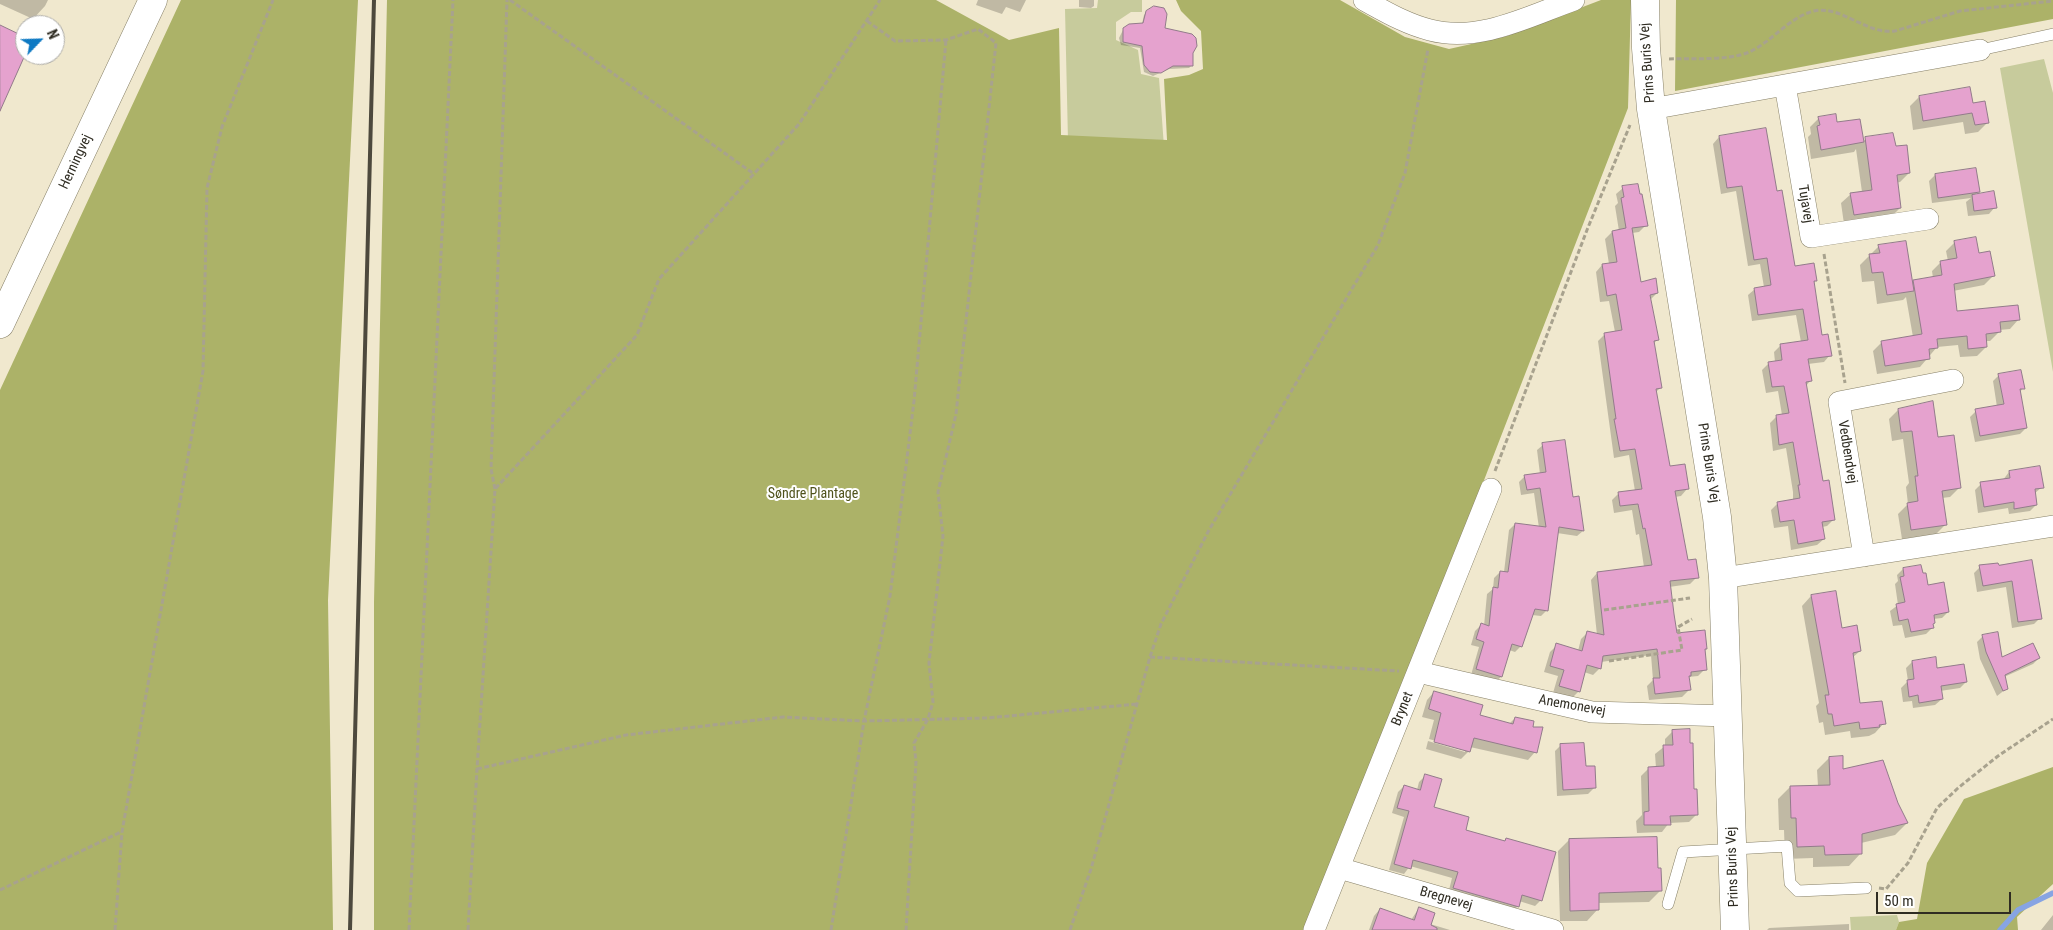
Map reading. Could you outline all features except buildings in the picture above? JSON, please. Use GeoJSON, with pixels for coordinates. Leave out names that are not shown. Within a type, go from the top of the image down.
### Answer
{"type":"FeatureCollection","features":[{"type":"Feature","properties":{"kind":"street","name":"Herningvej"},"geometry":{"type":"LineString","coordinates":[[0,324],[153,0]]}},
{"type":"Feature","properties":{"kind":"street"},"geometry":{"type":"LineString","coordinates":[[1364,0],[1403,21],[1431,31],[1468,34],[1494,29],[1574,0]]}},
{"type":"Feature","properties":{"kind":"street","name":"Prins Buris Vej"},"geometry":{"type":"LineString","coordinates":[[1645,0],[1646,48],[1651,109],[1717,517],[1723,578],[1735,930]]}},
{"type":"Feature","properties":{"kind":"street"},"geometry":{"type":"LineString","coordinates":[[1651,109],[1980,50]]}},
{"type":"Feature","properties":{"kind":"street","name":"Tujavej"},"geometry":{"type":"LineString","coordinates":[[1785,85],[1810,237],[1928,219]]}},
{"type":"Feature","properties":{"kind":"street","name":"Vedbendvej"},"geometry":{"type":"LineString","coordinates":[[1864,556],[1839,402],[1952,380]]}},
{"type":"Feature","properties":{"kind":"street","name":"Brynet"},"geometry":{"type":"LineString","coordinates":[[1314,930],[1491,489]]}},
{"type":"Feature","properties":{"kind":"street"},"geometry":{"type":"LineString","coordinates":[[1723,578],[2053,526]]}},
{"type":"Feature","properties":{"kind":"street","name":"Anemonevej"},"geometry":{"type":"LineString","coordinates":[[1418,672],[1592,712],[1728,716]]}},
{"type":"Feature","properties":{"kind":"street","name":"Bregnevej"},"geometry":{"type":"LineString","coordinates":[[1339,868],[1553,930]]}},
{"type":"Feature","properties":{"kind":"lane"},"geometry":{"type":"LineString","coordinates":[[1980,50],[2053,34]]}},
{"type":"Feature","properties":{"kind":"lane"},"geometry":{"type":"LineString","coordinates":[[1668,904],[1683,852],[1732,848],[1787,846],[1790,883],[1798,890],[1866,888]]}},
{"type":"Feature","properties":{"kind":"path"},"geometry":{"type":"LineString","coordinates":[[115,930],[122,832],[203,370],[207,188],[222,127],[273,0]]}},
{"type":"Feature","properties":{"kind":"path"},"geometry":{"type":"LineString","coordinates":[[409,930],[454,0]]}},
{"type":"Feature","properties":{"kind":"path"},"geometry":{"type":"LineString","coordinates":[[508,0],[754,174]]}},
{"type":"Feature","properties":{"kind":"path"},"geometry":{"type":"LineString","coordinates":[[468,930],[476,769],[495,489],[491,469],[508,0]]}},
{"type":"Feature","properties":{"kind":"path"},"geometry":{"type":"LineString","coordinates":[[495,489],[637,335],[659,279],[799,124],[880,0]]}},
{"type":"Feature","properties":{"kind":"path"},"geometry":{"type":"LineString","coordinates":[[1663,59],[1738,56],[1751,52],[1798,19],[1814,11],[1833,12],[1885,32],[1960,11],[2053,1]]}},
{"type":"Feature","properties":{"kind":"path"},"geometry":{"type":"LineString","coordinates":[[867,21],[895,41],[946,40],[978,29],[996,43],[956,414],[938,492],[943,536],[928,663],[933,702],[928,719],[914,742],[916,762],[906,930]]}},
{"type":"Feature","properties":{"kind":"path"},"geometry":{"type":"LineString","coordinates":[[1070,930],[1091,869],[1150,657],[1161,624],[1209,530],[1378,246],[1405,173],[1431,31]]}},
{"type":"Feature","properties":{"kind":"path"},"geometry":{"type":"LineString","coordinates":[[831,930],[864,721],[890,596],[914,401],[946,40]]}},
{"type":"Feature","properties":{"kind":"path"},"geometry":{"type":"LineString","coordinates":[[1491,489],[1497,467],[1587,230],[1624,139],[1636,111],[1651,109]]}},
{"type":"Feature","properties":{"kind":"path"},"geometry":{"type":"LineString","coordinates":[[1821,236],[1847,400]]}},
{"type":"Feature","properties":{"kind":"path"},"geometry":{"type":"LineString","coordinates":[[1604,610],[1690,598]]}},
{"type":"Feature","properties":{"kind":"path"},"geometry":{"type":"LineString","coordinates":[[1609,661],[1682,650],[1678,627],[1692,619]]}},
{"type":"Feature","properties":{"kind":"path"},"geometry":{"type":"LineString","coordinates":[[1150,657],[1418,672]]}},
{"type":"Feature","properties":{"kind":"path"},"geometry":{"type":"LineString","coordinates":[[476,769],[626,734],[782,717],[864,721],[987,718],[1137,704]]}},
{"type":"Feature","properties":{"kind":"path"},"geometry":{"type":"LineString","coordinates":[[1866,888],[1886,889],[1908,862],[1937,808],[1958,788],[1998,756],[2053,719]]}},
{"type":"Feature","properties":{"kind":"path"},"geometry":{"type":"LineString","coordinates":[[0,890],[122,832]]}},
{"type":"Feature","properties":{"kind":"green space"},"geometry":{"type":"Polygon","coordinates":[[[181,0],[358,0],[328,600],[333,930],[0,930],[0,390],[181,0]]]}},
{"type":"Feature","properties":{"kind":"green space","name":"Søndre Plantage"},"geometry":{"type":"Polygon","coordinates":[[[387,0],[936,0],[1009,40],[1059,28],[1061,135],[1167,140],[1164,79],[1189,75],[1203,69],[1201,31],[1181,11],[1176,0],[1340,0],[1405,37],[1449,49],[1507,36],[1601,0],[1631,0],[1628,108],[1310,930],[374,930],[374,602],[387,0]]]}},
{"type":"Feature","properties":{"kind":"green space"},"geometry":{"type":"Polygon","coordinates":[[[1098,0],[1142,0],[1142,12],[1131,12],[1116,22],[1116,40],[1138,50],[1141,74],[1159,78],[1164,147],[1069,185],[1065,9],[1097,8],[1098,0]]]}},
{"type":"Feature","properties":{"kind":"green space"},"geometry":{"type":"Polygon","coordinates":[[[1676,0],[2053,0],[2053,19],[1675,91],[1676,0]]]}},
{"type":"Feature","properties":{"kind":"green space"},"geometry":{"type":"Polygon","coordinates":[[[2044,59],[2053,93],[2053,372],[2000,68],[2044,59]]]}},
{"type":"Feature","properties":{"kind":"green space"},"geometry":{"type":"Polygon","coordinates":[[[2053,767],[2053,884],[2017,917],[2018,930],[1896,930],[1899,922],[1917,919],[1927,863],[1964,799],[2053,767]]]}},
{"type":"Feature","properties":{"kind":"green space"},"geometry":{"type":"Polygon","coordinates":[[[1897,915],[1899,922],[1896,930],[1851,930],[1850,917],[1897,915]]]}},
{"type":"Feature","properties":{"kind":"waterway"},"geometry":{"type":"LineString","coordinates":[[2000,930],[2018,910],[2053,893]]}},
{"type":"Feature","properties":{"kind":"railway"},"geometry":{"type":"LineString","coordinates":[[350,930],[374,0]]}}]}
